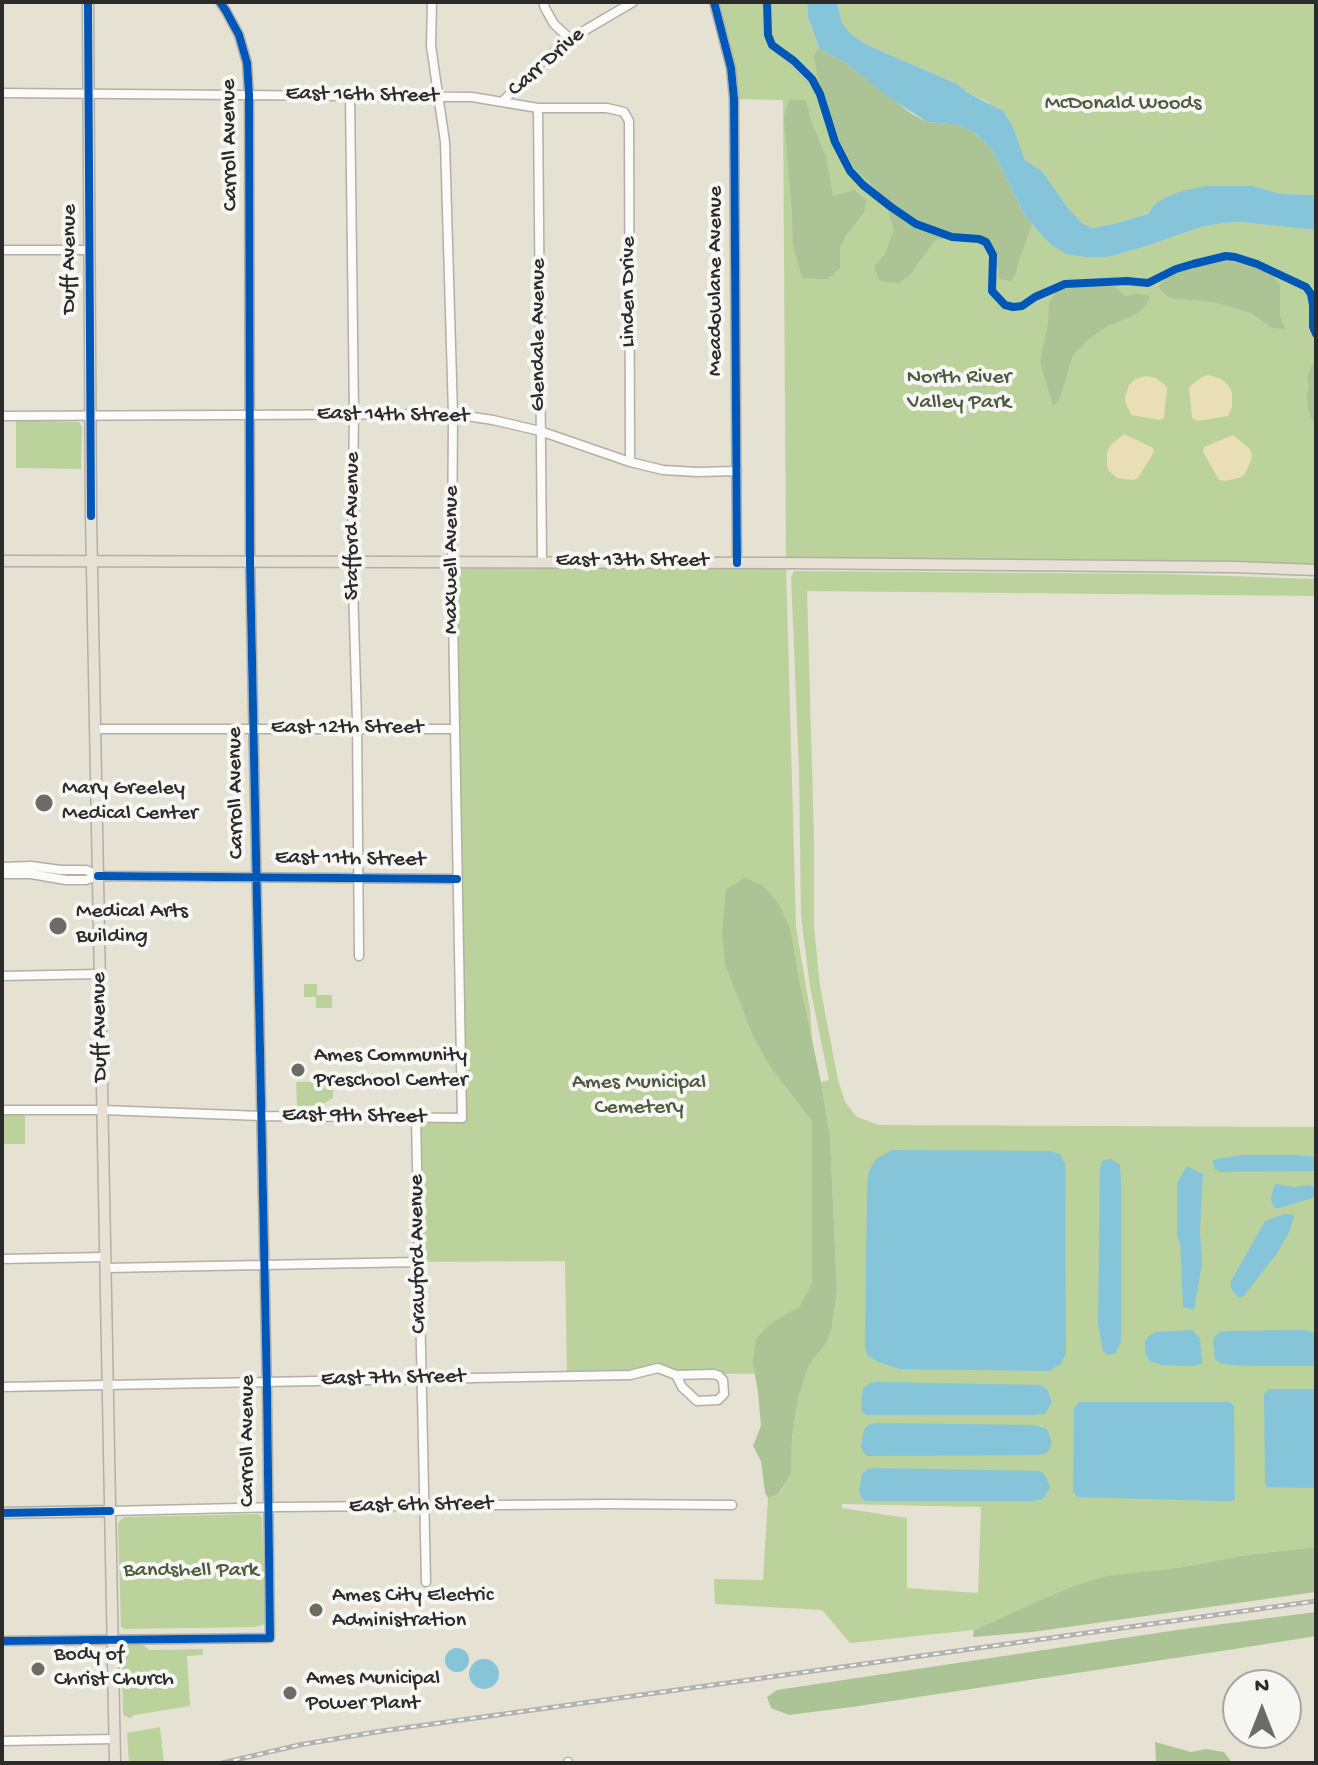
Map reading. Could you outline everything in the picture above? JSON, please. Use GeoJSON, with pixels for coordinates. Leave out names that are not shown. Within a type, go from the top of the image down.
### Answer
{"type":"FeatureCollection","features":[{"type":"Feature","properties":{"kind":"main road","name":"Duff Avenue"},"geometry":{"type":"LineString","coordinates":[[88,2],[92,560],[115,1763]]}},
{"type":"Feature","properties":{"kind":"main road","name":"East 13th Street"},"geometry":{"type":"LineString","coordinates":[[2,561],[452,561],[1316,570]]}},
{"type":"Feature","properties":{"kind":"main road"},"geometry":{"type":"LineString","coordinates":[[2,1513],[110,1511]]}},
{"type":"Feature","properties":{"kind":"street","name":"Carroll Avenue"},"geometry":{"type":"LineString","coordinates":[[112,1639],[270,1638],[250,561],[249,95],[247,63],[239,35],[220,2]]}},
{"type":"Feature","properties":{"kind":"street","name":"Maxwell Avenue"},"geometry":{"type":"LineString","coordinates":[[432,2],[431,46],[445,142],[453,414],[452,561],[462,1118]]}},
{"type":"Feature","properties":{"kind":"street"},"geometry":{"type":"LineString","coordinates":[[543,2],[554,24],[570,39]]}},
{"type":"Feature","properties":{"kind":"street","name":"Carr Drive"},"geometry":{"type":"LineString","coordinates":[[503,101],[538,65],[570,39],[633,2]]}},
{"type":"Feature","properties":{"kind":"street","name":"Meadowlane Avenue"},"geometry":{"type":"LineString","coordinates":[[714,2],[731,68],[734,99],[737,563]]}},
{"type":"Feature","properties":{"kind":"street","name":"East 16th Street"},"geometry":{"type":"LineString","coordinates":[[2,93],[472,97],[538,108],[616,109],[624,112],[629,121]]}},
{"type":"Feature","properties":{"kind":"street","name":"Stafford Avenue"},"geometry":{"type":"LineString","coordinates":[[350,96],[354,414],[352,561],[359,956]]}},
{"type":"Feature","properties":{"kind":"street","name":"Glendale Avenue"},"geometry":{"type":"LineString","coordinates":[[538,108],[542,562]]}},
{"type":"Feature","properties":{"kind":"street","name":"Linden Drive"},"geometry":{"type":"LineString","coordinates":[[629,121],[630,462]]}},
{"type":"Feature","properties":{"kind":"street"},"geometry":{"type":"LineString","coordinates":[[2,250],[89,250]]}},
{"type":"Feature","properties":{"kind":"street","name":"East 14th Street"},"geometry":{"type":"LineString","coordinates":[[2,416],[453,414],[540,431],[663,470],[737,471]]}},
{"type":"Feature","properties":{"kind":"street","name":"East 12th Street"},"geometry":{"type":"LineString","coordinates":[[95,729],[455,729]]}},
{"type":"Feature","properties":{"kind":"street"},"geometry":{"type":"LineString","coordinates":[[2,867],[86,870],[98,876]]}},
{"type":"Feature","properties":{"kind":"street"},"geometry":{"type":"LineString","coordinates":[[2,874],[31,874],[66,880],[86,880],[98,876]]}},
{"type":"Feature","properties":{"kind":"street","name":"East 11th Street"},"geometry":{"type":"LineString","coordinates":[[98,876],[457,879]]}},
{"type":"Feature","properties":{"kind":"street"},"geometry":{"type":"LineString","coordinates":[[2,976],[100,974]]}},
{"type":"Feature","properties":{"kind":"street","name":"East 9th Street"},"geometry":{"type":"LineString","coordinates":[[2,1110],[462,1118]]}},
{"type":"Feature","properties":{"kind":"street","name":"Crawford Avenue"},"geometry":{"type":"LineString","coordinates":[[416,1118],[426,1582]]}},
{"type":"Feature","properties":{"kind":"street"},"geometry":{"type":"LineString","coordinates":[[2,1259],[265,1265],[419,1262]]}},
{"type":"Feature","properties":{"kind":"street","name":"East 7th Street"},"geometry":{"type":"LineString","coordinates":[[2,1387],[630,1375],[658,1368],[676,1375],[714,1374],[723,1380],[724,1394],[718,1400],[697,1401],[679,1383],[676,1375]]}},
{"type":"Feature","properties":{"kind":"street","name":"East 6th Street"},"geometry":{"type":"LineString","coordinates":[[110,1511],[267,1507],[732,1505]]}},
{"type":"Feature","properties":{"kind":"street"},"geometry":{"type":"LineString","coordinates":[[2,1641],[112,1639]]}},
{"type":"Feature","properties":{"kind":"street"},"geometry":{"type":"LineString","coordinates":[[2,1741],[114,1739]]}},
{"type":"Feature","properties":{"kind":"green space"},"geometry":{"type":"Polygon","coordinates":[[[714,2],[807,2],[808,17],[819,48],[1025,216],[1050,244],[1108,257],[1201,227],[1223,223],[1316,230],[1316,570],[786,563],[796,927],[810,1010],[832,1326],[837,1291],[830,1137],[821,1082],[829,1080],[810,987],[801,916],[791,577],[794,571],[1169,574],[1316,579],[1316,596],[807,591],[814,927],[820,986],[845,1102],[857,1117],[879,1125],[1316,1127],[1316,1547],[1246,1555],[1178,1568],[1025,1607],[974,1630],[850,1643],[822,1610],[715,1604],[714,1579],[763,1580],[768,1498],[780,1494],[791,1474],[792,1438],[806,1373],[668,1371],[567,1376],[565,1261],[419,1262],[416,1118],[461,1118],[452,561],[786,562],[783,100],[734,99],[714,2]],[[842,1504],[842,1508],[907,1518],[907,1588],[978,1593],[981,1507],[842,1504]]]}},
{"type":"Feature","properties":{"kind":"green space","name":"McDonald Woods"},"geometry":{"type":"Polygon","coordinates":[[[837,2],[1316,2],[1316,195],[1281,194],[1253,186],[1154,205],[1148,214],[1092,228],[1082,223],[1068,208],[1042,171],[1025,160],[1013,127],[988,102],[957,84],[865,44],[842,23],[837,2]]]}},
{"type":"Feature","properties":{"kind":"green space"},"geometry":{"type":"Polygon","coordinates":[[[819,48],[847,64],[912,114],[927,122],[960,125],[992,149],[1025,216],[1032,224],[1011,281],[999,279],[998,268],[983,246],[968,238],[946,238],[934,241],[910,275],[899,283],[880,281],[874,267],[885,254],[894,230],[889,212],[877,190],[855,169],[838,139],[817,74],[814,57],[819,48]]]}},
{"type":"Feature","properties":{"kind":"green space"},"geometry":{"type":"Polygon","coordinates":[[[789,100],[806,100],[826,157],[833,196],[854,190],[866,200],[864,213],[840,247],[840,268],[828,279],[802,278],[793,244],[784,118],[789,100]]]}},
{"type":"Feature","properties":{"kind":"green space"},"geometry":{"type":"Polygon","coordinates":[[[1225,259],[1244,261],[1270,273],[1280,285],[1280,317],[1286,329],[1272,328],[1251,313],[1214,302],[1169,298],[1158,287],[1168,276],[1225,259]]]}},
{"type":"Feature","properties":{"kind":"green space"},"geometry":{"type":"Polygon","coordinates":[[[1082,285],[1115,286],[1124,296],[1150,296],[1136,314],[1106,327],[1073,355],[1059,400],[1053,406],[1040,362],[1049,302],[1057,291],[1082,285]]]}},
{"type":"Feature","properties":{"kind":"green space"},"geometry":{"type":"Polygon","coordinates":[[[1316,362],[1316,428],[1308,409],[1307,377],[1316,362]]]}},
{"type":"Feature","properties":{"kind":"green space"},"geometry":{"type":"Polygon","coordinates":[[[16,420],[79,422],[82,427],[81,469],[16,468],[16,420]]]}},
{"type":"Feature","properties":{"kind":"green space"},"geometry":{"type":"Polygon","coordinates":[[[745,878],[762,885],[778,903],[790,928],[830,1137],[837,1291],[826,1343],[809,1364],[798,1399],[791,1474],[779,1494],[768,1498],[761,1461],[753,1446],[761,1426],[753,1363],[756,1339],[770,1324],[800,1306],[812,1284],[812,1121],[772,1069],[753,1036],[725,964],[722,934],[726,889],[745,878]]]}},
{"type":"Feature","properties":{"kind":"green space"},"geometry":{"type":"Polygon","coordinates":[[[304,984],[317,984],[317,995],[332,995],[332,1008],[316,1008],[316,997],[304,997],[304,984]]]}},
{"type":"Feature","properties":{"kind":"green space"},"geometry":{"type":"Polygon","coordinates":[[[333,1081],[333,1098],[321,1105],[297,1106],[296,1082],[333,1081]]]}},
{"type":"Feature","properties":{"kind":"green space"},"geometry":{"type":"Polygon","coordinates":[[[2,1110],[25,1110],[25,1144],[2,1144],[2,1110]]]}},
{"type":"Feature","properties":{"kind":"green space","name":"Bandshell Park"},"geometry":{"type":"Polygon","coordinates":[[[259,1514],[262,1518],[263,1625],[121,1627],[118,1524],[121,1519],[259,1514]]]}},
{"type":"Feature","properties":{"kind":"green space"},"geometry":{"type":"Polygon","coordinates":[[[1316,1547],[1316,1592],[1032,1632],[973,1637],[974,1630],[1074,1586],[1107,1576],[1316,1547]]]}},
{"type":"Feature","properties":{"kind":"green space"},"geometry":{"type":"Polygon","coordinates":[[[1316,1612],[1316,1636],[1241,1648],[789,1715],[771,1708],[767,1697],[777,1690],[1316,1612]]]}},
{"type":"Feature","properties":{"kind":"green space"},"geometry":{"type":"Polygon","coordinates":[[[127,1645],[143,1645],[149,1650],[203,1649],[203,1655],[187,1656],[190,1706],[129,1718],[123,1715],[122,1651],[127,1645]]]}},
{"type":"Feature","properties":{"kind":"green space"},"geometry":{"type":"Polygon","coordinates":[[[160,1727],[164,1763],[129,1763],[127,1733],[160,1727]]]}},
{"type":"Feature","properties":{"kind":"green space"},"geometry":{"type":"Polygon","coordinates":[[[1155,1742],[1191,1752],[1206,1749],[1224,1752],[1232,1763],[1156,1763],[1155,1742]]]}},
{"type":"Feature","properties":{"kind":"sand"},"geometry":{"type":"Polygon","coordinates":[[[1209,375],[1228,385],[1232,392],[1232,407],[1228,416],[1197,421],[1192,418],[1189,387],[1209,375]]]}},
{"type":"Feature","properties":{"kind":"sand"},"geometry":{"type":"Polygon","coordinates":[[[1146,376],[1156,378],[1167,387],[1164,418],[1160,420],[1131,415],[1126,404],[1129,385],[1135,379],[1146,376]]]}},
{"type":"Feature","properties":{"kind":"sand"},"geometry":{"type":"Polygon","coordinates":[[[1124,434],[1153,448],[1154,452],[1138,478],[1133,480],[1117,478],[1108,470],[1107,452],[1124,434]]]}},
{"type":"Feature","properties":{"kind":"sand"},"geometry":{"type":"Polygon","coordinates":[[[1233,435],[1249,448],[1251,461],[1245,474],[1239,478],[1219,480],[1203,452],[1204,447],[1233,435]]]}},
{"type":"Feature","properties":{"kind":"water"},"geometry":{"type":"Polygon","coordinates":[[[807,2],[837,2],[842,23],[865,44],[957,84],[1003,111],[1013,127],[1025,160],[1042,171],[1068,208],[1082,223],[1092,228],[1148,214],[1154,205],[1182,191],[1206,186],[1253,186],[1281,194],[1316,195],[1316,230],[1223,223],[1201,227],[1108,257],[1066,254],[1050,244],[1025,216],[992,149],[976,134],[960,125],[927,122],[847,64],[819,48],[808,17],[807,2]]]}},
{"type":"Feature","properties":{"kind":"water"},"geometry":{"type":"Polygon","coordinates":[[[892,1150],[1050,1151],[1060,1154],[1065,1164],[1066,1353],[1061,1364],[1049,1371],[899,1369],[867,1355],[867,1187],[869,1171],[876,1159],[892,1150]]]}},
{"type":"Feature","properties":{"kind":"water"},"geometry":{"type":"Polygon","coordinates":[[[1241,1155],[1316,1157],[1316,1171],[1219,1172],[1214,1168],[1213,1160],[1241,1155]]]}},
{"type":"Feature","properties":{"kind":"water"},"geometry":{"type":"Polygon","coordinates":[[[1111,1159],[1120,1165],[1121,1181],[1121,1342],[1116,1353],[1108,1355],[1103,1351],[1098,1324],[1100,1170],[1102,1161],[1111,1159]]]}},
{"type":"Feature","properties":{"kind":"water"},"geometry":{"type":"Polygon","coordinates":[[[1187,1166],[1203,1174],[1202,1263],[1194,1310],[1183,1307],[1180,1241],[1177,1238],[1177,1183],[1187,1166]]]}},
{"type":"Feature","properties":{"kind":"water"},"geometry":{"type":"Polygon","coordinates":[[[1275,1184],[1294,1187],[1310,1185],[1316,1191],[1313,1198],[1275,1208],[1271,1197],[1275,1184]]]}},
{"type":"Feature","properties":{"kind":"water"},"geometry":{"type":"Polygon","coordinates":[[[1285,1214],[1294,1215],[1278,1252],[1244,1296],[1239,1298],[1230,1283],[1265,1221],[1285,1214]]]}},
{"type":"Feature","properties":{"kind":"water"},"geometry":{"type":"Polygon","coordinates":[[[1192,1330],[1200,1338],[1202,1364],[1161,1365],[1150,1361],[1145,1353],[1145,1341],[1151,1334],[1192,1330]]]}},
{"type":"Feature","properties":{"kind":"water"},"geometry":{"type":"Polygon","coordinates":[[[1303,1330],[1316,1333],[1316,1366],[1221,1364],[1215,1359],[1213,1338],[1220,1332],[1303,1330]]]}},
{"type":"Feature","properties":{"kind":"water"},"geometry":{"type":"Polygon","coordinates":[[[877,1382],[1040,1385],[1047,1389],[1052,1402],[1045,1414],[1034,1415],[866,1415],[861,1405],[863,1388],[877,1382]]]}},
{"type":"Feature","properties":{"kind":"water"},"geometry":{"type":"Polygon","coordinates":[[[1269,1389],[1316,1389],[1316,1488],[1267,1487],[1265,1484],[1264,1394],[1269,1389]]]}},
{"type":"Feature","properties":{"kind":"water"},"geometry":{"type":"Polygon","coordinates":[[[1079,1402],[1229,1402],[1234,1406],[1235,1499],[1078,1497],[1073,1492],[1074,1408],[1079,1402]]]}},
{"type":"Feature","properties":{"kind":"water"},"geometry":{"type":"Polygon","coordinates":[[[877,1423],[1034,1425],[1047,1429],[1052,1442],[1045,1454],[1035,1455],[867,1456],[861,1446],[864,1429],[877,1423]]]}},
{"type":"Feature","properties":{"kind":"water"},"geometry":{"type":"Polygon","coordinates":[[[875,1468],[1039,1471],[1045,1475],[1050,1487],[1043,1499],[1033,1501],[865,1501],[859,1491],[862,1474],[875,1468]]]}},
{"type":"Feature","properties":{"kind":"water"},"geometry":{"type":"Polygon","coordinates":[[[457,1648],[468,1655],[469,1660],[462,1671],[457,1672],[446,1665],[445,1660],[452,1649],[457,1648]]]}},
{"type":"Feature","properties":{"kind":"water"},"geometry":{"type":"Polygon","coordinates":[[[484,1659],[490,1660],[498,1668],[498,1680],[490,1688],[484,1689],[478,1688],[470,1680],[469,1674],[470,1668],[478,1660],[484,1659]]]}},
{"type":"Feature","properties":{"kind":"railway"},"geometry":{"type":"LineString","coordinates":[[222,1763],[299,1745],[382,1731],[1316,1601]]}},
{"type":"Feature","properties":{"kind":"cycle path"},"geometry":{"type":"LineString","coordinates":[[88,2],[91,516]]}},
{"type":"Feature","properties":{"kind":"cycle path"},"geometry":{"type":"LineString","coordinates":[[2,1641],[270,1638],[250,561],[249,95],[247,63],[239,35],[220,2]]}},
{"type":"Feature","properties":{"kind":"cycle path"},"geometry":{"type":"LineString","coordinates":[[714,2],[731,68],[734,99],[737,563]]}},
{"type":"Feature","properties":{"kind":"cycle path"},"geometry":{"type":"LineString","coordinates":[[767,2],[768,35],[772,45],[812,79],[835,142],[850,171],[863,185],[916,224],[952,237],[986,242],[993,255],[992,291],[1005,305],[1022,306],[1065,284],[1148,283],[1176,269],[1226,256],[1257,264],[1306,287],[1311,294],[1316,334]]}},
{"type":"Feature","properties":{"kind":"cycle path"},"geometry":{"type":"LineString","coordinates":[[98,876],[457,879]]}},
{"type":"Feature","properties":{"kind":"cycle path"},"geometry":{"type":"LineString","coordinates":[[2,1513],[110,1511]]}},
{"type":"Feature","properties":{"kind":"place","name":"Mary Greeley Medical Center"},"geometry":{"type":"Point","coordinates":[44,803]}},
{"type":"Feature","properties":{"kind":"place","name":"Medical Arts Building"},"geometry":{"type":"Point","coordinates":[58,926]}},
{"type":"Feature","properties":{"kind":"place","name":"Ames Community Preschool Center"},"geometry":{"type":"Point","coordinates":[298,1070]}},
{"type":"Feature","properties":{"kind":"place","name":"Ames City Electric Administration"},"geometry":{"type":"Point","coordinates":[316,1610]}},
{"type":"Feature","properties":{"kind":"place","name":"Body of Christ Church"},"geometry":{"type":"Point","coordinates":[38,1669]}},
{"type":"Feature","properties":{"kind":"place","name":"Ames Municipal Power Plant"},"geometry":{"type":"Point","coordinates":[290,1693]}},
{"type":"Feature","properties":{"kind":"park label","name":"North River Valley Park"},"geometry":{"type":"Point","coordinates":[959,392]}},
{"type":"Feature","properties":{"kind":"park label","name":"Ames Municipal Cemetery"},"geometry":{"type":"Point","coordinates":[639,1096]}}]}
